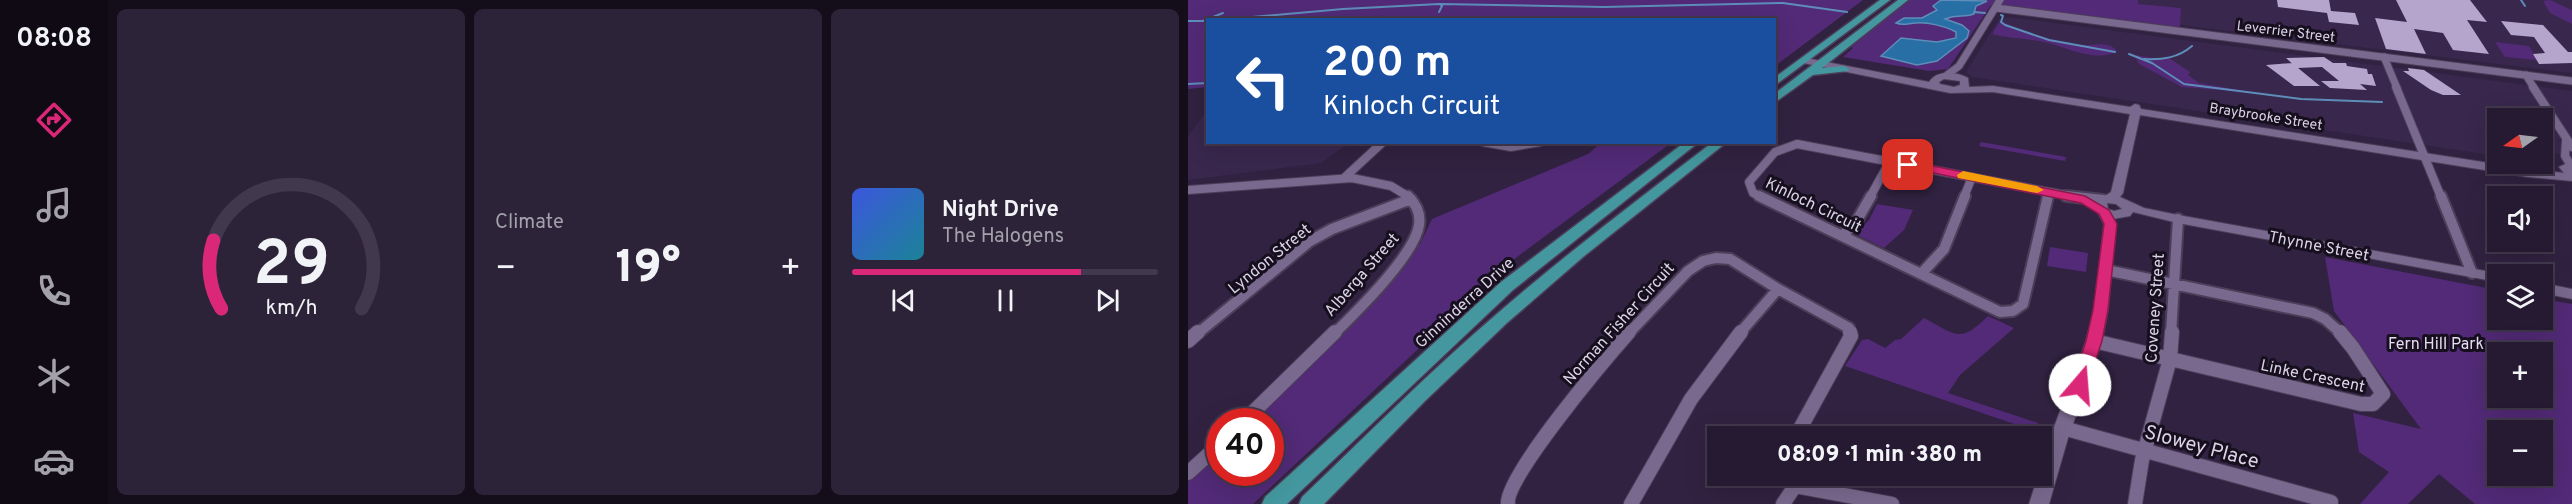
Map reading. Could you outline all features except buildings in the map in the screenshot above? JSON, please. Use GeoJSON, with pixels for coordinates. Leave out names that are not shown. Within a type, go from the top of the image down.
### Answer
{"type":"FeatureCollection","features":[{"type":"Feature","properties":{"kind":"main road"},"geometry":{"type":"LineString","coordinates":[[1776,82],[1886,0]]}},
{"type":"Feature","properties":{"kind":"main road"},"geometry":{"type":"LineString","coordinates":[[1776,98],[1904,0]]}},
{"type":"Feature","properties":{"kind":"main road"},"geometry":{"type":"LineString","coordinates":[[1810,72],[1843,66],[1840,60],[1842,48]]}},
{"type":"Feature","properties":{"kind":"main road","name":"Ginninderra Drive"},"geometry":{"type":"LineString","coordinates":[[1273,504],[1507,286],[1690,144]]}},
{"type":"Feature","properties":{"kind":"main road"},"geometry":{"type":"LineString","coordinates":[[1310,504],[1422,392],[1530,293],[1626,214],[1718,144]]}},
{"type":"Feature","properties":{"kind":"street"},"geometry":{"type":"LineString","coordinates":[[1956,90],[1965,86],[1961,74],[2000,0]]}},
{"type":"Feature","properties":{"kind":"street","name":"Leverrier Street"},"geometry":{"type":"LineString","coordinates":[[1996,8],[2572,81]]}},
{"type":"Feature","properties":{"kind":"street"},"geometry":{"type":"LineString","coordinates":[[2384,57],[2472,273]]}},
{"type":"Feature","properties":{"kind":"street"},"geometry":{"type":"LineString","coordinates":[[1808,59],[1940,80]]}},
{"type":"Feature","properties":{"kind":"street","name":"Braybrooke Street"},"geometry":{"type":"LineString","coordinates":[[1940,80],[1961,74],[2134,110]]}},
{"type":"Feature","properties":{"kind":"street"},"geometry":{"type":"LineString","coordinates":[[2526,75],[2569,144],[2565,156],[2570,169]]}},
{"type":"Feature","properties":{"kind":"street","name":"Braybrooke Street"},"geometry":{"type":"LineString","coordinates":[[1940,80],[1956,90],[1993,89],[2487,162]]}},
{"type":"Feature","properties":{"kind":"street"},"geometry":{"type":"LineString","coordinates":[[2039,504],[2062,428],[2094,341],[2114,207],[2134,110]]}},
{"type":"Feature","properties":{"kind":"street"},"geometry":{"type":"LineString","coordinates":[[1344,178],[1381,144]]}},
{"type":"Feature","properties":{"kind":"street"},"geometry":{"type":"LineString","coordinates":[[1494,144],[1511,147],[1528,144]]}},
{"type":"Feature","properties":{"kind":"street","name":"Kinloch Circuit"},"geometry":{"type":"LineString","coordinates":[[2049,192],[2023,304],[2019,309],[2011,312],[2000,312],[1753,193],[1749,182],[1776,150],[1783,146],[1797,144],[2049,192],[2114,207]]}},
{"type":"Feature","properties":{"kind":"street","name":"Braybrooke Street"},"geometry":{"type":"LineString","coordinates":[[2424,154],[2528,174],[2570,169]]}},
{"type":"Feature","properties":{"kind":"street"},"geometry":{"type":"LineString","coordinates":[[1842,236],[1856,222],[1890,161]]}},
{"type":"Feature","properties":{"kind":"street","name":"Braybrooke Street"},"geometry":{"type":"LineString","coordinates":[[2553,169],[2570,169]]}},
{"type":"Feature","properties":{"kind":"street"},"geometry":{"type":"LineString","coordinates":[[1921,274],[1944,249],[1972,177]]}},
{"type":"Feature","properties":{"kind":"street"},"geometry":{"type":"LineString","coordinates":[[1188,190],[1344,178],[1381,183],[1402,191],[1411,199]]}},
{"type":"Feature","properties":{"kind":"street","name":"Lyndon Street"},"geometry":{"type":"LineString","coordinates":[[1188,341],[1239,302],[1310,241],[1332,229],[1411,199]]}},
{"type":"Feature","properties":{"kind":"street","name":"Alberga Street"},"geometry":{"type":"LineString","coordinates":[[1257,408],[1333,333],[1406,252],[1419,225],[1419,214],[1411,199]]}},
{"type":"Feature","properties":{"kind":"street","name":"Thynne Street"},"geometry":{"type":"LineString","coordinates":[[2114,207],[2487,276]]}},
{"type":"Feature","properties":{"kind":"street","name":"Coveney Street"},"geometry":{"type":"LineString","coordinates":[[2135,504],[2145,451],[2170,359],[2178,219]]}},
{"type":"Feature","properties":{"kind":"street","name":"Norman Fisher Circuit"},"geometry":{"type":"LineString","coordinates":[[1508,504],[1507,497],[1512,484],[1570,402],[1640,320],[1700,262],[1721,257],[1730,259],[1778,289],[1849,328],[1851,336],[1802,426]]}},
{"type":"Feature","properties":{"kind":"street","name":"Linke Crescent"},"geometry":{"type":"LineString","coordinates":[[2094,341],[2361,404],[2373,404],[2383,394],[2337,328],[2325,318],[2313,313],[2106,270]]}},
{"type":"Feature","properties":{"kind":"street"},"geometry":{"type":"LineString","coordinates":[[1631,504],[1691,399],[1730,345],[1778,289]]}},
{"type":"Feature","properties":{"kind":"street"},"geometry":{"type":"LineString","coordinates":[[2553,290],[2572,294]]}},
{"type":"Feature","properties":{"kind":"street","name":"Slowey Place"},"geometry":{"type":"LineString","coordinates":[[2062,428],[2331,502]]}},
{"type":"Feature","properties":{"kind":"street"},"geometry":{"type":"LineString","coordinates":[[1188,473],[1206,457]]}},
{"type":"Feature","properties":{"kind":"street"},"geometry":{"type":"LineString","coordinates":[[1783,504],[1792,486]]}},
{"type":"Feature","properties":{"kind":"street"},"geometry":{"type":"LineString","coordinates":[[1815,486],[1892,504]]}},
{"type":"Feature","properties":{"kind":"shaded area"},"geometry":{"type":"Polygon","coordinates":[[[2011,0],[2572,0],[2572,73],[2017,5],[2011,0]]]}},
{"type":"Feature","properties":{"kind":"shaded area"},"geometry":{"type":"Polygon","coordinates":[[[2009,17],[2572,91],[2572,156],[2553,153],[2553,108],[2487,108],[2487,154],[1973,77],[1966,72],[1999,19],[2009,17]]]}},
{"type":"Feature","properties":{"kind":"shaded area"},"geometry":{"type":"Polygon","coordinates":[[[1206,112],[1206,144],[1348,144],[1321,163],[1188,180],[1188,136],[1206,112]]]}},
{"type":"Feature","properties":{"kind":"green space"},"geometry":{"type":"Polygon","coordinates":[[[1188,0],[1863,0],[1776,65],[1776,18],[1206,18],[1206,87],[1188,89],[1188,0]]]}},
{"type":"Feature","properties":{"kind":"green space"},"geometry":{"type":"Polygon","coordinates":[[[1908,0],[2138,0],[2138,4],[2181,8],[2180,28],[1991,5],[1948,69],[1929,71],[1843,57],[1853,48],[1851,47],[1908,0]]]}},
{"type":"Feature","properties":{"kind":"green space"},"geometry":{"type":"Polygon","coordinates":[[[2550,0],[2572,10],[2572,24],[2550,13],[2543,1],[2550,0]]]}},
{"type":"Feature","properties":{"kind":"green space"},"geometry":{"type":"Polygon","coordinates":[[[2000,21],[2050,39],[2071,44],[2105,45],[2117,51],[2101,56],[2092,55],[2041,41],[1992,34],[2000,21]]]}},
{"type":"Feature","properties":{"kind":"green space"},"geometry":{"type":"Polygon","coordinates":[[[2495,42],[2529,46],[2537,60],[2505,57],[2495,42]]]}},
{"type":"Feature","properties":{"kind":"green space"},"geometry":{"type":"Polygon","coordinates":[[[2129,54],[2169,58],[2190,72],[2188,75],[2199,83],[2257,93],[2182,87],[2139,64],[2136,58],[2129,54]]]}},
{"type":"Feature","properties":{"kind":"green space"},"geometry":{"type":"Polygon","coordinates":[[[1981,142],[2066,157],[2065,161],[1979,146],[1981,142]]]}},
{"type":"Feature","properties":{"kind":"green space"},"geometry":{"type":"Polygon","coordinates":[[[1600,144],[1670,144],[1513,260],[1284,475],[1284,408],[1252,408],[1408,257],[1420,244],[1432,219],[1588,154],[1600,144]]]}},
{"type":"Feature","properties":{"kind":"green space"},"geometry":{"type":"Polygon","coordinates":[[[1877,204],[1913,210],[1904,230],[1884,248],[1859,236],[1858,231],[1869,220],[1877,204]]]}},
{"type":"Feature","properties":{"kind":"green space"},"geometry":{"type":"Polygon","coordinates":[[[2050,247],[2088,253],[2086,272],[2047,266],[2050,247]]]}},
{"type":"Feature","properties":{"kind":"green space","name":"Fern Hill Park"},"geometry":{"type":"Polygon","coordinates":[[[2325,257],[2487,288],[2487,330],[2553,330],[2553,301],[2572,304],[2572,504],[2475,504],[2439,474],[2408,504],[2360,504],[2389,472],[2359,452],[2353,413],[2421,429],[2334,311],[2325,257]]]}},
{"type":"Feature","properties":{"kind":"green space"},"geometry":{"type":"Polygon","coordinates":[[[1988,316],[2014,328],[1960,375],[1948,393],[2038,423],[2037,426],[2020,426],[1845,366],[1862,340],[1868,339],[1885,348],[1895,340],[1901,339],[1924,318],[1958,334],[1971,331],[1988,316]]]}},
{"type":"Feature","properties":{"kind":"green space"},"geometry":{"type":"Polygon","coordinates":[[[1206,454],[1206,486],[1272,486],[1253,504],[1188,504],[1188,471],[1206,454]]]}},
{"type":"Feature","properties":{"kind":"water"},"geometry":{"type":"Polygon","coordinates":[[[1941,0],[1987,1],[1976,6],[1974,14],[1945,19],[1962,25],[1969,31],[1967,38],[1937,61],[1917,65],[1881,56],[1901,38],[1937,42],[1956,38],[1956,32],[1936,25],[1896,23],[1904,18],[1922,18],[1937,10],[1933,6],[1941,0]]]}},
{"type":"Feature","properties":{"kind":"waterway"},"geometry":{"type":"LineString","coordinates":[[2521,0],[2525,6]]}},
{"type":"Feature","properties":{"kind":"waterway"},"geometry":{"type":"LineString","coordinates":[[1440,4],[1604,7],[1783,3],[1847,12]]}},
{"type":"Feature","properties":{"kind":"waterway"},"geometry":{"type":"LineString","coordinates":[[1241,18],[1343,9],[1440,4]]}},
{"type":"Feature","properties":{"kind":"waterway"},"geometry":{"type":"LineString","coordinates":[[1439,12],[1442,6],[1440,4]]}},
{"type":"Feature","properties":{"kind":"waterway"},"geometry":{"type":"LineString","coordinates":[[1974,12],[1985,13]]}},
{"type":"Feature","properties":{"kind":"waterway"},"geometry":{"type":"LineString","coordinates":[[1210,18],[1223,13]]}},
{"type":"Feature","properties":{"kind":"waterway"},"geometry":{"type":"LineString","coordinates":[[2001,15],[2003,16],[2001,22],[2005,25],[2049,40],[2115,52]]}},
{"type":"Feature","properties":{"kind":"waterway"},"geometry":{"type":"LineString","coordinates":[[1188,21],[1206,20]]}},
{"type":"Feature","properties":{"kind":"waterway"},"geometry":{"type":"LineString","coordinates":[[2144,59],[2170,57],[2192,46]]}},
{"type":"Feature","properties":{"kind":"waterway"},"geometry":{"type":"LineString","coordinates":[[2129,54],[2152,63],[2184,84],[2301,99],[2382,102]]}},
{"type":"Feature","properties":{"kind":"waterway"},"geometry":{"type":"LineString","coordinates":[[1188,84],[1206,83]]}},
{"type":"Feature","properties":{"kind":"slow traffic"},"geometry":{"type":"LineString","coordinates":[[1963,175],[2037,190]]}},
{"type":"Feature","properties":{"kind":"route"},"geometry":{"type":"LineString","coordinates":[[1908,165],[2085,200],[2104,212],[2110,224],[2101,310],[2080,385]]}}]}
